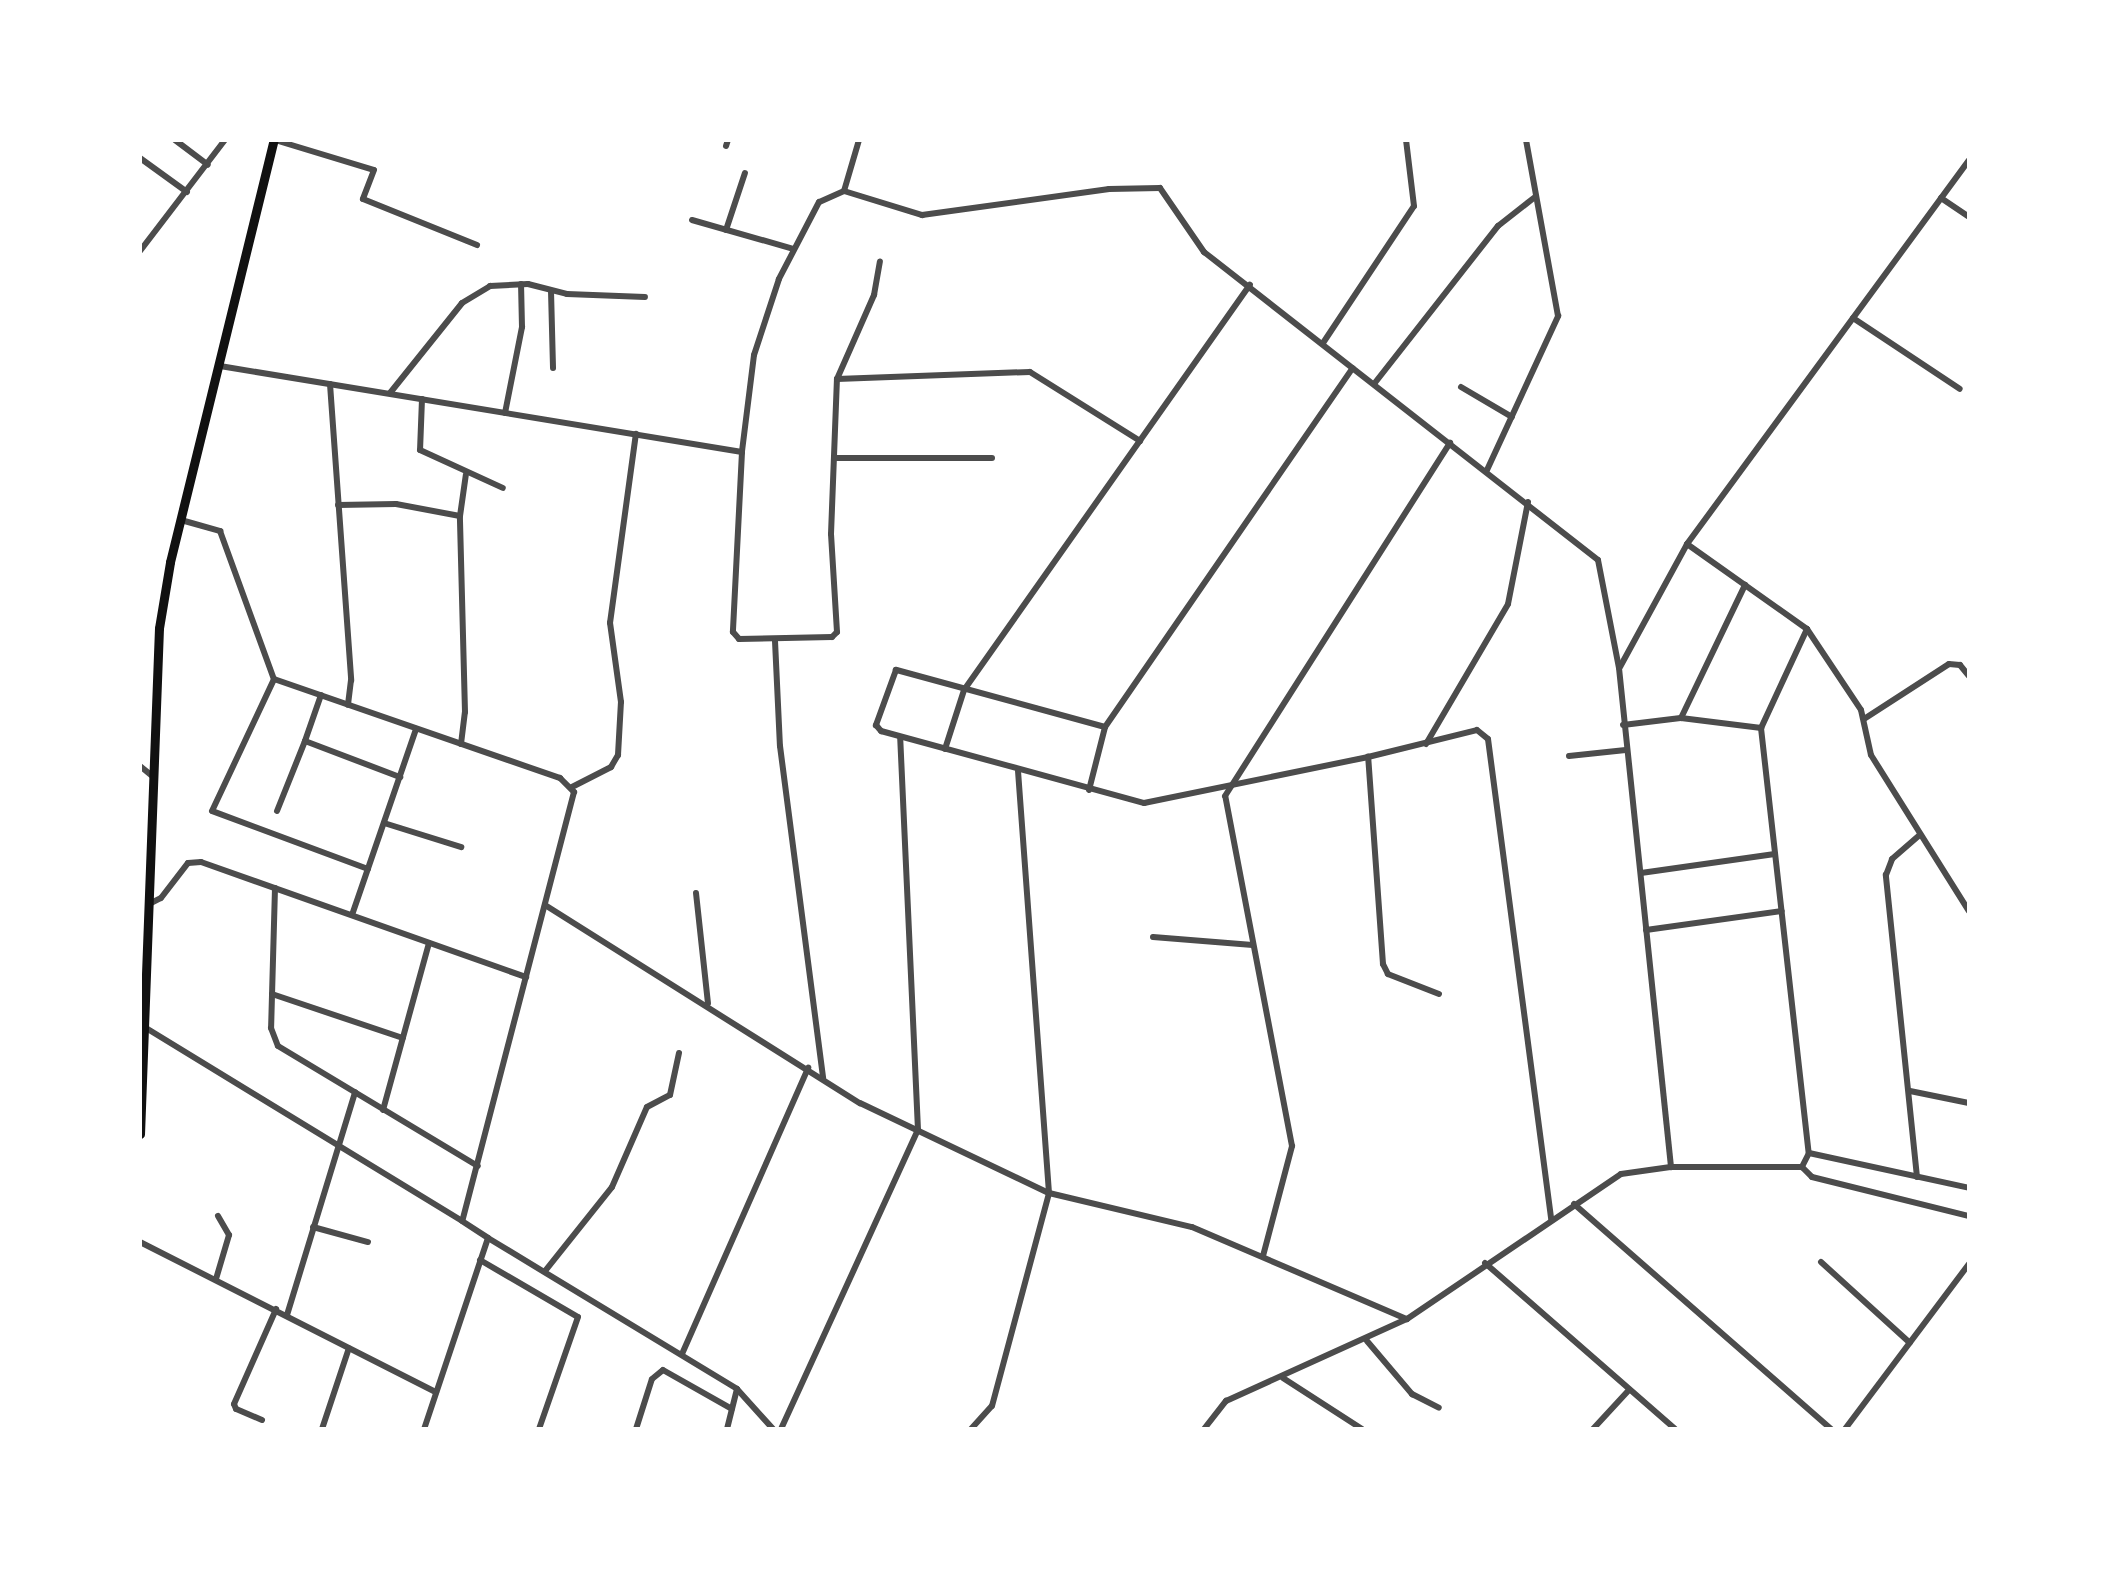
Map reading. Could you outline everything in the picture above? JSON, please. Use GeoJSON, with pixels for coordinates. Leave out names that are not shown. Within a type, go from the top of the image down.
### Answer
{"type":"FeatureCollection","features":[{"type":"Feature","properties":{"kind":"main road"},"geometry":{"type":"LineString","coordinates":[[140,1134],[151,775],[159,628],[182,516],[274,140]]}},
{"type":"Feature","properties":{"kind":"street"},"geometry":{"type":"LineString","coordinates":[[175,140],[208,165]]}},
{"type":"Feature","properties":{"kind":"street"},"geometry":{"type":"LineString","coordinates":[[140,251],[225,140]]}},
{"type":"Feature","properties":{"kind":"street"},"geometry":{"type":"LineString","coordinates":[[274,140],[374,170],[363,199],[477,245]]}},
{"type":"Feature","properties":{"kind":"street"},"geometry":{"type":"LineString","coordinates":[[844,191],[859,140]]}},
{"type":"Feature","properties":{"kind":"street"},"geometry":{"type":"LineString","coordinates":[[1323,343],[1414,206],[1406,140]]}},
{"type":"Feature","properties":{"kind":"street"},"geometry":{"type":"LineString","coordinates":[[1487,470],[1558,316],[1526,140]]}},
{"type":"Feature","properties":{"kind":"street"},"geometry":{"type":"LineString","coordinates":[[140,158],[187,192]]}},
{"type":"Feature","properties":{"kind":"street"},"geometry":{"type":"LineString","coordinates":[[1619,668],[1687,544],[1969,160]]}},
{"type":"Feature","properties":{"kind":"street"},"geometry":{"type":"LineString","coordinates":[[726,230],[745,173]]}},
{"type":"Feature","properties":{"kind":"street"},"geometry":{"type":"LineString","coordinates":[[880,262],[874,295],[837,379],[832,555],[837,632],[832,637],[775,641],[739,639],[733,632],[742,452],[760,330],[794,249],[819,202],[844,191],[922,215],[1152,186],[1166,193],[1197,246],[1528,502],[1598,560],[1619,668],[1671,1167]]}},
{"type":"Feature","properties":{"kind":"street"},"geometry":{"type":"LineString","coordinates":[[1374,384],[1498,226],[1535,197]]}},
{"type":"Feature","properties":{"kind":"street"},"geometry":{"type":"LineString","coordinates":[[1941,198],[1969,217]]}},
{"type":"Feature","properties":{"kind":"street"},"geometry":{"type":"LineString","coordinates":[[692,220],[794,249]]}},
{"type":"Feature","properties":{"kind":"street"},"geometry":{"type":"LineString","coordinates":[[505,413],[522,327],[521,284]]}},
{"type":"Feature","properties":{"kind":"street"},"geometry":{"type":"LineString","coordinates":[[390,393],[462,303],[490,286],[521,284],[551,291],[645,297]]}},
{"type":"Feature","properties":{"kind":"street"},"geometry":{"type":"LineString","coordinates":[[945,749],[964,690],[1250,285]]}},
{"type":"Feature","properties":{"kind":"street"},"geometry":{"type":"LineString","coordinates":[[551,291],[553,368]]}},
{"type":"Feature","properties":{"kind":"street"},"geometry":{"type":"LineString","coordinates":[[1853,318],[1960,389]]}},
{"type":"Feature","properties":{"kind":"street"},"geometry":{"type":"LineString","coordinates":[[220,366],[742,452]]}},
{"type":"Feature","properties":{"kind":"street"},"geometry":{"type":"LineString","coordinates":[[1089,790],[1105,727],[1353,368]]}},
{"type":"Feature","properties":{"kind":"street"},"geometry":{"type":"LineString","coordinates":[[837,379],[1030,372],[1140,441]]}},
{"type":"Feature","properties":{"kind":"street"},"geometry":{"type":"LineString","coordinates":[[330,384],[351,687],[348,705]]}},
{"type":"Feature","properties":{"kind":"street"},"geometry":{"type":"LineString","coordinates":[[1461,387],[1512,417]]}},
{"type":"Feature","properties":{"kind":"street"},"geometry":{"type":"LineString","coordinates":[[422,399],[420,450],[466,474],[503,488]]}},
{"type":"Feature","properties":{"kind":"street"},"geometry":{"type":"LineString","coordinates":[[274,679],[461,744],[572,787],[614,764],[618,755],[621,702],[610,623],[636,434]]}},
{"type":"Feature","properties":{"kind":"street"},"geometry":{"type":"LineString","coordinates":[[1263,1256],[1292,1146],[1225,805],[1229,785],[1450,443]]}},
{"type":"Feature","properties":{"kind":"street"},"geometry":{"type":"LineString","coordinates":[[834,458],[992,458]]}},
{"type":"Feature","properties":{"kind":"street"},"geometry":{"type":"LineString","coordinates":[[461,744],[464,724],[460,516],[466,474]]}},
{"type":"Feature","properties":{"kind":"street"},"geometry":{"type":"LineString","coordinates":[[1426,744],[1508,604],[1528,502]]}},
{"type":"Feature","properties":{"kind":"street"},"geometry":{"type":"LineString","coordinates":[[338,505],[396,504],[460,516]]}},
{"type":"Feature","properties":{"kind":"street"},"geometry":{"type":"LineString","coordinates":[[182,516],[220,531],[274,679],[212,811],[368,869]]}},
{"type":"Feature","properties":{"kind":"street"},"geometry":{"type":"LineString","coordinates":[[1687,544],[1807,629],[1864,719],[1871,755],[1969,911]]}},
{"type":"Feature","properties":{"kind":"street"},"geometry":{"type":"LineString","coordinates":[[1681,718],[1745,585]]}},
{"type":"Feature","properties":{"kind":"street"},"geometry":{"type":"LineString","coordinates":[[1802,1167],[1809,1153],[1761,728],[1807,629]]}},
{"type":"Feature","properties":{"kind":"street"},"geometry":{"type":"LineString","coordinates":[[775,641],[780,746],[823,1079]]}},
{"type":"Feature","properties":{"kind":"street"},"geometry":{"type":"LineString","coordinates":[[1864,719],[1949,664],[1960,665],[1969,676]]}},
{"type":"Feature","properties":{"kind":"street"},"geometry":{"type":"LineString","coordinates":[[1105,727],[896,670],[876,725],[900,737],[1018,771],[1153,803],[1426,744],[1477,730],[1487,736],[1551,1220]]}},
{"type":"Feature","properties":{"kind":"street"},"geometry":{"type":"LineString","coordinates":[[277,811],[321,695]]}},
{"type":"Feature","properties":{"kind":"street"},"geometry":{"type":"LineString","coordinates":[[1623,725],[1681,718],[1761,728]]}},
{"type":"Feature","properties":{"kind":"street"},"geometry":{"type":"LineString","coordinates":[[352,915],[416,729]]}},
{"type":"Feature","properties":{"kind":"street"},"geometry":{"type":"LineString","coordinates":[[781,1429],[918,1130],[900,737]]}},
{"type":"Feature","properties":{"kind":"street"},"geometry":{"type":"LineString","coordinates":[[305,741],[400,777]]}},
{"type":"Feature","properties":{"kind":"street"},"geometry":{"type":"LineString","coordinates":[[1569,756],[1626,750]]}},
{"type":"Feature","properties":{"kind":"street"},"geometry":{"type":"LineString","coordinates":[[1368,757],[1383,964],[1388,974],[1439,994]]}},
{"type":"Feature","properties":{"kind":"street"},"geometry":{"type":"LineString","coordinates":[[140,766],[151,775]]}},
{"type":"Feature","properties":{"kind":"street"},"geometry":{"type":"LineString","coordinates":[[971,1429],[992,1406],[1049,1193],[1018,771]]}},
{"type":"Feature","properties":{"kind":"street"},"geometry":{"type":"LineString","coordinates":[[462,1221],[545,905],[572,787]]}},
{"type":"Feature","properties":{"kind":"street"},"geometry":{"type":"LineString","coordinates":[[384,823],[461,847]]}},
{"type":"Feature","properties":{"kind":"street"},"geometry":{"type":"LineString","coordinates":[[1917,1177],[1886,875],[1892,859],[1920,835]]}},
{"type":"Feature","properties":{"kind":"street"},"geometry":{"type":"LineString","coordinates":[[1641,873],[1775,854]]}},
{"type":"Feature","properties":{"kind":"street"},"geometry":{"type":"LineString","coordinates":[[149,904],[161,898],[188,863],[201,862],[526,977]]}},
{"type":"Feature","properties":{"kind":"street"},"geometry":{"type":"LineString","coordinates":[[275,888],[271,1028],[278,1046],[478,1166]]}},
{"type":"Feature","properties":{"kind":"street"},"geometry":{"type":"LineString","coordinates":[[696,893],[708,1003]]}},
{"type":"Feature","properties":{"kind":"street"},"geometry":{"type":"LineString","coordinates":[[545,905],[708,1003],[823,1079],[918,1130],[1049,1193],[1170,1221],[1263,1256],[1407,1319]]}},
{"type":"Feature","properties":{"kind":"street"},"geometry":{"type":"LineString","coordinates":[[1646,930],[1782,911]]}},
{"type":"Feature","properties":{"kind":"street"},"geometry":{"type":"LineString","coordinates":[[1153,937],[1253,945]]}},
{"type":"Feature","properties":{"kind":"street"},"geometry":{"type":"LineString","coordinates":[[383,1110],[429,943]]}},
{"type":"Feature","properties":{"kind":"street"},"geometry":{"type":"LineString","coordinates":[[272,994],[403,1038]]}},
{"type":"Feature","properties":{"kind":"street"},"geometry":{"type":"LineString","coordinates":[[144,1025],[737,1389],[773,1429]]}},
{"type":"Feature","properties":{"kind":"street"},"geometry":{"type":"LineString","coordinates":[[545,1271],[612,1187],[647,1107],[670,1095],[679,1053]]}},
{"type":"Feature","properties":{"kind":"street"},"geometry":{"type":"LineString","coordinates":[[682,1354],[808,1068]]}},
{"type":"Feature","properties":{"kind":"street"},"geometry":{"type":"LineString","coordinates":[[1910,1091],[1969,1103]]}},
{"type":"Feature","properties":{"kind":"street"},"geometry":{"type":"LineString","coordinates":[[287,1315],[355,1092]]}},
{"type":"Feature","properties":{"kind":"street"},"geometry":{"type":"LineString","coordinates":[[1809,1153],[1969,1188]]}},
{"type":"Feature","properties":{"kind":"street"},"geometry":{"type":"LineString","coordinates":[[1204,1429],[1226,1401],[1367,1341],[1407,1319],[1485,1263],[1621,1174],[1671,1167],[1802,1167],[1812,1177],[1969,1216]]}},
{"type":"Feature","properties":{"kind":"street"},"geometry":{"type":"LineString","coordinates":[[1574,1204],[1831,1429]]}},
{"type":"Feature","properties":{"kind":"street"},"geometry":{"type":"LineString","coordinates":[[216,1279],[229,1235],[218,1216]]}},
{"type":"Feature","properties":{"kind":"street"},"geometry":{"type":"LineString","coordinates":[[313,1227],[368,1242]]}},
{"type":"Feature","properties":{"kind":"street"},"geometry":{"type":"LineString","coordinates":[[424,1429],[488,1238]]}},
{"type":"Feature","properties":{"kind":"street"},"geometry":{"type":"LineString","coordinates":[[140,1242],[436,1392]]}},
{"type":"Feature","properties":{"kind":"street"},"geometry":{"type":"LineString","coordinates":[[480,1260],[578,1317],[539,1429]]}},
{"type":"Feature","properties":{"kind":"street"},"geometry":{"type":"LineString","coordinates":[[1821,1262],[1910,1343]]}},
{"type":"Feature","properties":{"kind":"street"},"geometry":{"type":"LineString","coordinates":[[1485,1263],[1675,1429]]}},
{"type":"Feature","properties":{"kind":"street"},"geometry":{"type":"LineString","coordinates":[[1845,1429],[1969,1264]]}},
{"type":"Feature","properties":{"kind":"street"},"geometry":{"type":"LineString","coordinates":[[262,1420],[236,1409],[234,1404],[276,1309]]}},
{"type":"Feature","properties":{"kind":"street"},"geometry":{"type":"LineString","coordinates":[[1367,1341],[1412,1394],[1439,1408]]}},
{"type":"Feature","properties":{"kind":"street"},"geometry":{"type":"LineString","coordinates":[[322,1429],[349,1348]]}},
{"type":"Feature","properties":{"kind":"street"},"geometry":{"type":"LineString","coordinates":[[636,1429],[652,1379],[663,1370],[732,1409]]}},
{"type":"Feature","properties":{"kind":"street"},"geometry":{"type":"LineString","coordinates":[[1283,1378],[1362,1429]]}},
{"type":"Feature","properties":{"kind":"street"},"geometry":{"type":"LineString","coordinates":[[727,1429],[737,1389]]}},
{"type":"Feature","properties":{"kind":"street"},"geometry":{"type":"LineString","coordinates":[[1593,1429],[1629,1390]]}}]}
